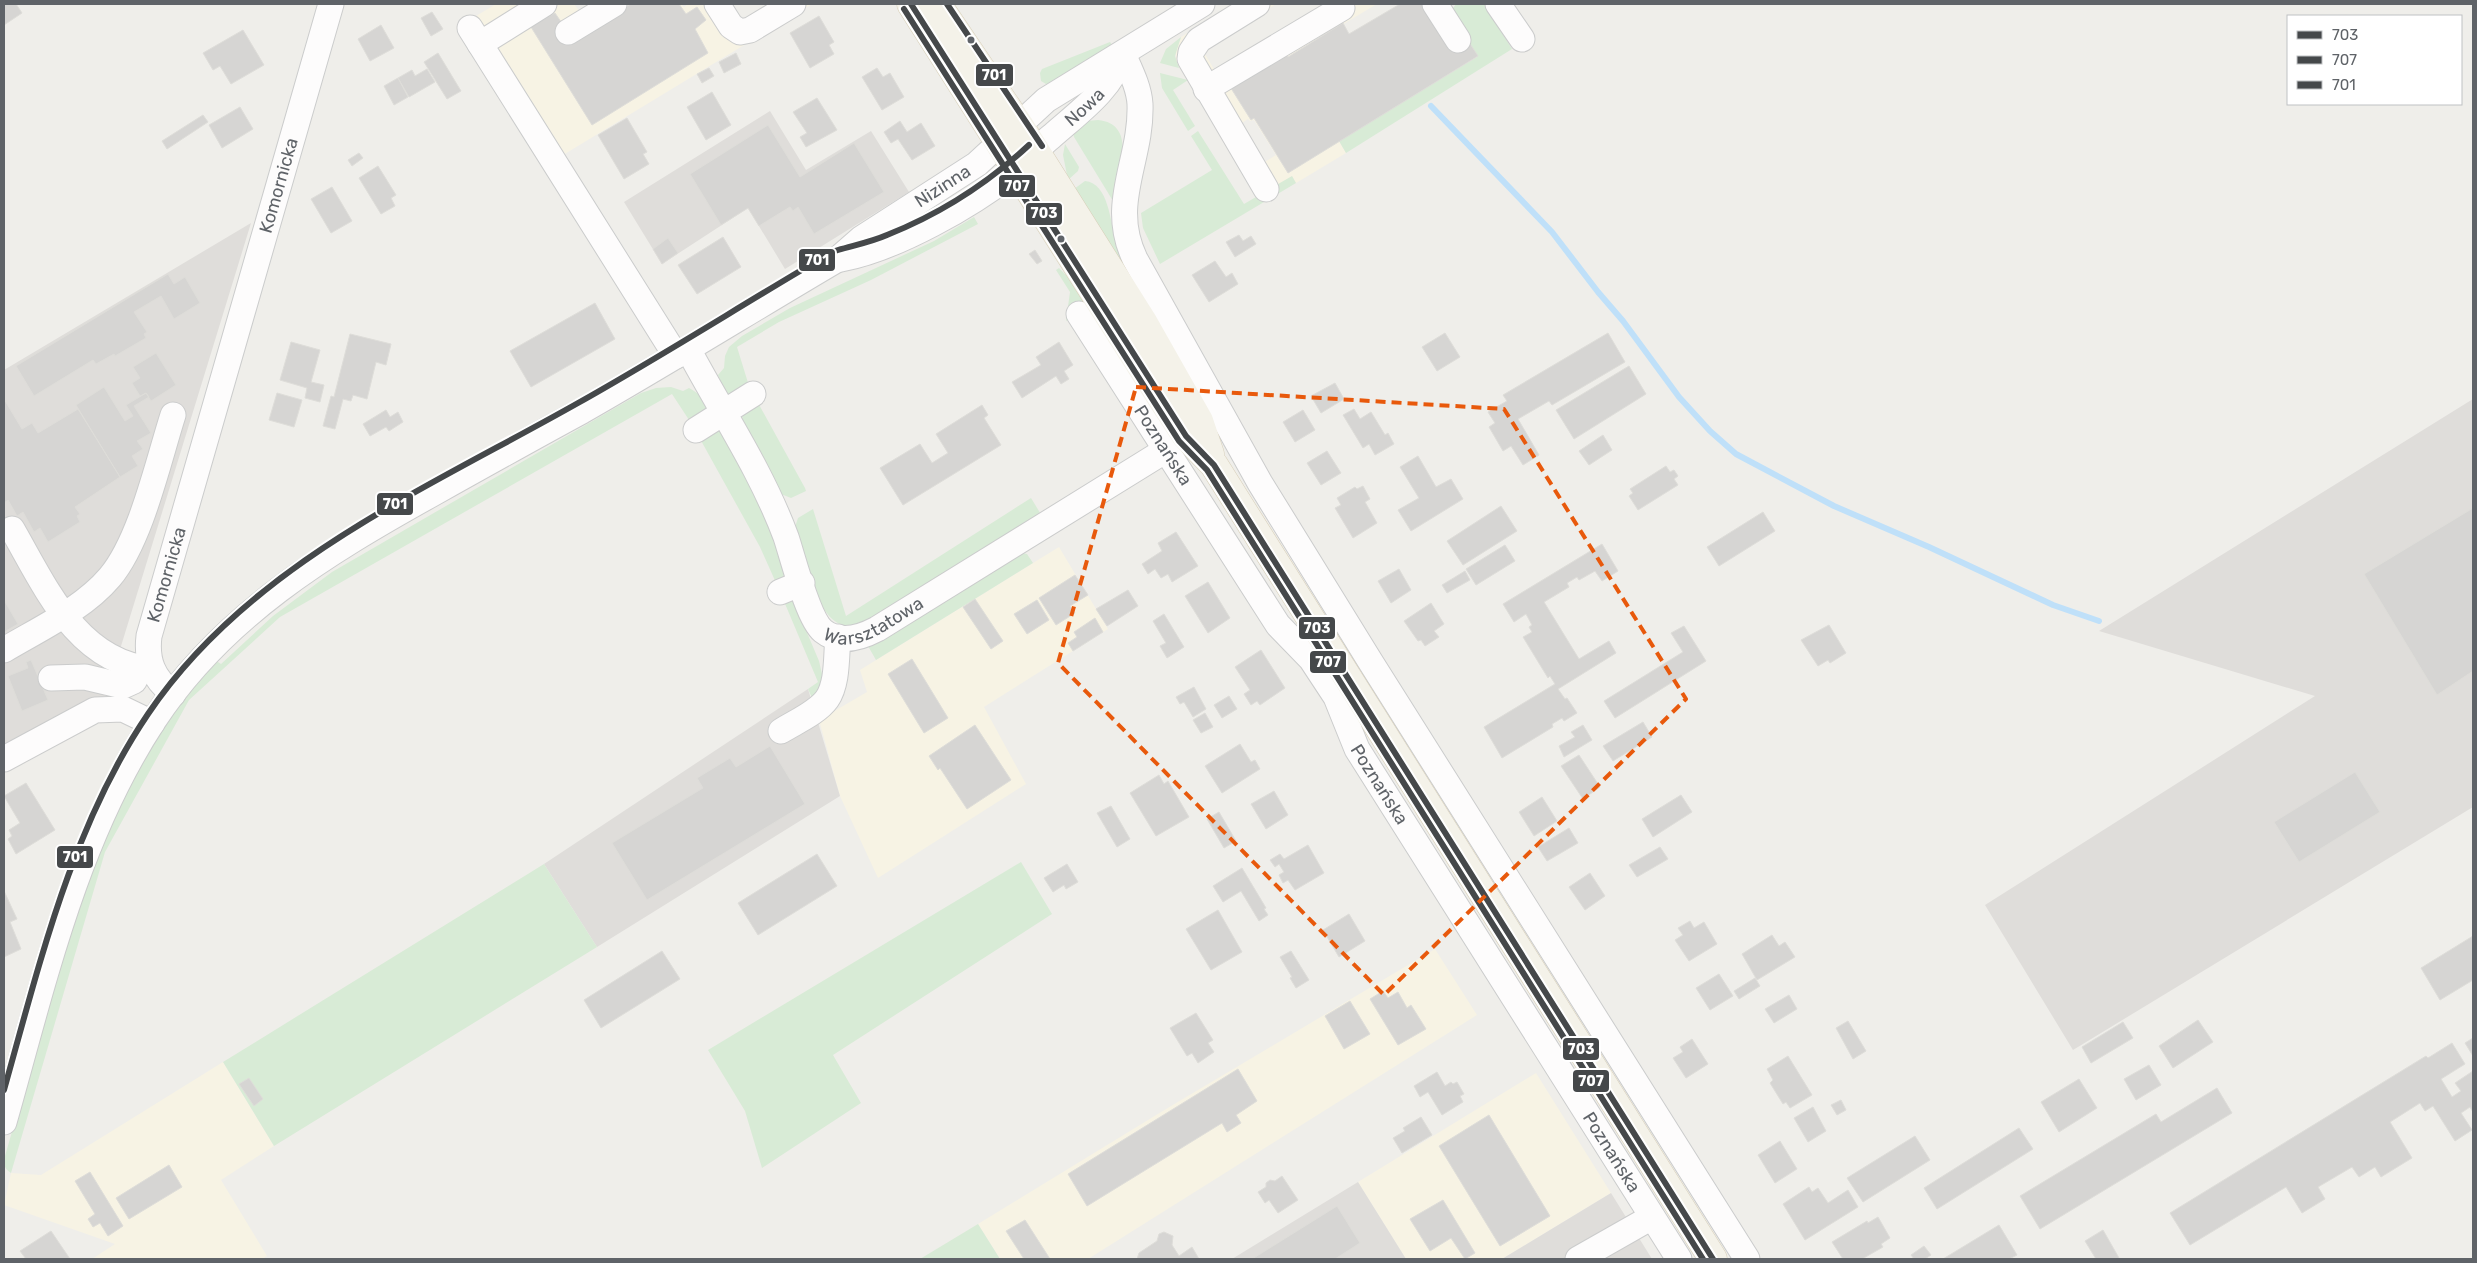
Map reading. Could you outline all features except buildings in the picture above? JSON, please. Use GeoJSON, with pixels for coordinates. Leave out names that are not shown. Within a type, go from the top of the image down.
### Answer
{"type":"FeatureCollection","features":[{"type":"Feature","properties":{"kind":"main road","name":"Poznańska"},"geometry":{"type":"LineString","coordinates":[[911,4],[1000,145],[1026,160]]}},
{"type":"Feature","properties":{"kind":"main road","name":"Poznańska"},"geometry":{"type":"LineString","coordinates":[[937,4],[1019,125],[1026,160],[1186,436],[1214,465],[1713,1259]]}},
{"type":"Feature","properties":{"kind":"street","name":"Komornicka"},"geometry":{"type":"LineString","coordinates":[[146,668],[149,636],[331,4]]}},
{"type":"Feature","properties":{"kind":"street","name":"Warsztatowa"},"geometry":{"type":"LineString","coordinates":[[544,4],[475,36],[723,412],[762,480],[785,534],[791,588],[824,632],[838,637],[853,638],[877,630],[1166,450]]}},
{"type":"Feature","properties":{"kind":"street"},"geometry":{"type":"LineString","coordinates":[[568,32],[614,4]]}},
{"type":"Feature","properties":{"kind":"street"},"geometry":{"type":"LineString","coordinates":[[717,4],[731,26],[740,32],[750,30],[792,4]]}},
{"type":"Feature","properties":{"kind":"street","name":"Nowa"},"geometry":{"type":"LineString","coordinates":[[1019,125],[1046,100],[1202,4]]}},
{"type":"Feature","properties":{"kind":"street"},"geometry":{"type":"LineString","coordinates":[[1257,4],[1194,44],[1190,59],[1266,189]]}},
{"type":"Feature","properties":{"kind":"street"},"geometry":{"type":"LineString","coordinates":[[1435,4],[1458,40]]}},
{"type":"Feature","properties":{"kind":"street"},"geometry":{"type":"LineString","coordinates":[[1206,89],[1346,5]]}},
{"type":"Feature","properties":{"kind":"street"},"geometry":{"type":"LineString","coordinates":[[1501,5],[1522,40]]}},
{"type":"Feature","properties":{"kind":"street"},"geometry":{"type":"LineString","coordinates":[[1123,54],[1136,84],[1140,104],[1136,139],[1123,210],[1126,239],[1135,259],[1260,483],[1364,653],[1747,1259]]}},
{"type":"Feature","properties":{"kind":"street","name":"Nowa"},"geometry":{"type":"LineString","coordinates":[[1026,160],[1104,88],[1112,78],[1123,54]]}},
{"type":"Feature","properties":{"kind":"street","name":"Nizinna"},"geometry":{"type":"LineString","coordinates":[[173,694],[196,665],[241,620],[272,594],[324,557],[682,352],[838,259],[862,238],[963,174],[1000,145],[1019,125]]}},
{"type":"Feature","properties":{"kind":"street","name":"Nizinna"},"geometry":{"type":"LineString","coordinates":[[838,259],[869,253],[913,234],[966,204],[1026,160]]}},
{"type":"Feature","properties":{"kind":"street","name":"Poznańska"},"geometry":{"type":"LineString","coordinates":[[1079,314],[1278,625],[1306,653],[1336,697],[1357,748],[1679,1259]]}},
{"type":"Feature","properties":{"kind":"street"},"geometry":{"type":"LineString","coordinates":[[696,430],[753,394]]}},
{"type":"Feature","properties":{"kind":"street"},"geometry":{"type":"LineString","coordinates":[[4,650],[62,615],[89,596],[109,577],[121,560],[138,525],[174,415]]}},
{"type":"Feature","properties":{"kind":"street"},"geometry":{"type":"LineString","coordinates":[[4,1122],[49,966],[88,849],[119,780],[152,724],[173,694],[146,668],[125,665],[112,659],[62,615],[12,529]]}},
{"type":"Feature","properties":{"kind":"street"},"geometry":{"type":"LineString","coordinates":[[781,731],[816,709],[827,699],[832,686],[838,637]]}},
{"type":"Feature","properties":{"kind":"street"},"geometry":{"type":"LineString","coordinates":[[51,678],[85,677],[123,686],[134,681],[146,668]]}},
{"type":"Feature","properties":{"kind":"street"},"geometry":{"type":"LineString","coordinates":[[4,759],[95,710],[123,709],[152,724]]}},
{"type":"Feature","properties":{"kind":"street"},"geometry":{"type":"LineString","coordinates":[[1578,1259],[1652,1217]]}},
{"type":"Feature","properties":{"kind":"highlighted area"},"geometry":{"type":"Polygon","coordinates":[[[1136,387],[1504,409],[1686,699],[1384,995],[1058,663],[1136,387]]]}},
{"type":"Feature","properties":{"kind":"shaded area"},"geometry":{"type":"Polygon","coordinates":[[[496,4],[574,4],[580,12],[593,4],[681,4],[684,7],[688,4],[731,4],[743,22],[774,4],[812,4],[545,166],[456,28],[496,4]]]}},
{"type":"Feature","properties":{"kind":"shaded area"},"geometry":{"type":"Polygon","coordinates":[[[1235,4],[1276,4],[1202,49],[1217,74],[1325,8],[1323,4],[1377,4],[1288,57],[1284,51],[1229,85],[1250,119],[1254,118],[1288,173],[1339,141],[1346,153],[1296,183],[1292,177],[1260,196],[1176,62],[1176,50],[1181,37],[1235,4]],[[1248,119],[1239,125],[1263,163],[1276,155],[1254,120],[1250,121],[1248,119]]]}},
{"type":"Feature","properties":{"kind":"shaded area"},"geometry":{"type":"Polygon","coordinates":[[[770,111],[806,170],[871,131],[909,192],[785,269],[748,208],[662,264],[624,202],[770,111]]]}},
{"type":"Feature","properties":{"kind":"shaded area"},"geometry":{"type":"Polygon","coordinates":[[[251,223],[106,695],[4,749],[4,370],[251,223]]]}},
{"type":"Feature","properties":{"kind":"shaded area"},"geometry":{"type":"Polygon","coordinates":[[[2473,399],[2473,807],[2073,1050],[1985,905],[2315,696],[2099,631],[2473,399]]]}},
{"type":"Feature","properties":{"kind":"shaded area"},"geometry":{"type":"Polygon","coordinates":[[[1059,547],[1108,629],[984,707],[1026,784],[878,878],[840,796],[819,720],[867,692],[860,670],[1059,547]]]}},
{"type":"Feature","properties":{"kind":"shaded area"},"geometry":{"type":"Polygon","coordinates":[[[808,689],[840,796],[597,947],[544,864],[808,689]]]}},
{"type":"Feature","properties":{"kind":"shaded area"},"geometry":{"type":"Polygon","coordinates":[[[1435,949],[1477,1015],[1088,1259],[1000,1259],[978,1224],[1166,1109],[1435,949]]]}},
{"type":"Feature","properties":{"kind":"shaded area"},"geometry":{"type":"Polygon","coordinates":[[[223,1062],[274,1146],[221,1180],[267,1256],[262,1259],[92,1259],[115,1244],[4,1205],[11,1173],[41,1175],[223,1062]]]}},
{"type":"Feature","properties":{"kind":"shaded area"},"geometry":{"type":"Polygon","coordinates":[[[1536,1073],[1611,1193],[1502,1259],[1406,1259],[1358,1182],[1536,1073]]]}},
{"type":"Feature","properties":{"kind":"shaded area"},"geometry":{"type":"Polygon","coordinates":[[[1358,1182],[1406,1259],[1232,1259],[1358,1182]]]}},
{"type":"Feature","properties":{"kind":"shaded area"},"geometry":{"type":"Polygon","coordinates":[[[1611,1193],[1652,1259],[1502,1259],[1611,1193]]]}},
{"type":"Feature","properties":{"kind":"green space"},"geometry":{"type":"Polygon","coordinates":[[[1456,4],[1484,4],[1512,49],[1346,153],[1339,141],[1477,57],[1451,11],[1456,4]]]}},
{"type":"Feature","properties":{"kind":"green space"},"geometry":{"type":"Polygon","coordinates":[[[1181,37],[1175,56],[1179,68],[1160,63],[1166,49],[1181,37]]]}},
{"type":"Feature","properties":{"kind":"green space"},"geometry":{"type":"Polygon","coordinates":[[[1110,42],[1112,45],[1051,83],[1046,84],[1041,81],[1040,73],[1042,69],[1110,42]]]}},
{"type":"Feature","properties":{"kind":"green space"},"geometry":{"type":"Polygon","coordinates":[[[1160,73],[1188,80],[1173,90],[1195,126],[1188,131],[1162,88],[1160,73]]]}},
{"type":"Feature","properties":{"kind":"green space"},"geometry":{"type":"Polygon","coordinates":[[[1098,120],[1111,124],[1118,131],[1122,141],[1123,152],[1113,201],[1074,137],[1073,132],[1087,121],[1098,120]]]}},
{"type":"Feature","properties":{"kind":"green space"},"geometry":{"type":"Polygon","coordinates":[[[1198,131],[1244,204],[1292,176],[1296,183],[1160,264],[1143,228],[1141,213],[1212,170],[1191,136],[1198,131]]]}},
{"type":"Feature","properties":{"kind":"green space"},"geometry":{"type":"Polygon","coordinates":[[[1065,144],[1079,167],[1078,171],[1068,180],[1063,155],[1065,144]]]}},
{"type":"Feature","properties":{"kind":"green space"},"geometry":{"type":"Polygon","coordinates":[[[1085,181],[1093,183],[1104,196],[1116,240],[1125,258],[1120,261],[1074,189],[1085,181]]]}},
{"type":"Feature","properties":{"kind":"green space"},"geometry":{"type":"Polygon","coordinates":[[[974,217],[978,224],[871,280],[779,322],[737,347],[749,386],[730,396],[725,392],[718,375],[724,368],[725,356],[729,347],[742,336],[790,308],[934,241],[974,217]]]}},
{"type":"Feature","properties":{"kind":"green space"},"geometry":{"type":"Polygon","coordinates":[[[1059,268],[1087,297],[1087,308],[1066,321],[1070,292],[1056,270],[1059,268]]]}},
{"type":"Feature","properties":{"kind":"green space"},"geometry":{"type":"Polygon","coordinates":[[[671,387],[683,391],[689,388],[703,400],[707,410],[691,423],[672,394],[280,617],[189,700],[105,852],[11,1173],[7,1170],[4,1159],[33,1055],[63,952],[99,851],[120,803],[144,758],[160,732],[215,660],[221,664],[273,616],[332,572],[641,393],[656,388],[671,387]]]}},
{"type":"Feature","properties":{"kind":"green space"},"geometry":{"type":"Polygon","coordinates":[[[757,401],[805,488],[806,491],[791,498],[781,494],[766,462],[742,420],[743,411],[757,401]]]}},
{"type":"Feature","properties":{"kind":"green space"},"geometry":{"type":"Polygon","coordinates":[[[720,430],[765,512],[785,572],[782,580],[777,585],[760,547],[699,437],[720,430]]]}},
{"type":"Feature","properties":{"kind":"green space"},"geometry":{"type":"Polygon","coordinates":[[[1031,498],[1042,516],[877,618],[851,626],[839,624],[820,603],[807,570],[795,527],[798,518],[813,509],[846,616],[1031,498]]]}},
{"type":"Feature","properties":{"kind":"green space"},"geometry":{"type":"Polygon","coordinates":[[[1022,553],[1027,554],[1033,563],[876,660],[868,646],[1022,553]]]}},
{"type":"Feature","properties":{"kind":"green space"},"geometry":{"type":"Polygon","coordinates":[[[783,599],[794,602],[819,661],[822,674],[821,684],[813,700],[808,689],[818,682],[783,599]]]}},
{"type":"Feature","properties":{"kind":"green space"},"geometry":{"type":"Polygon","coordinates":[[[1021,862],[1052,914],[833,1055],[861,1103],[762,1168],[745,1111],[708,1050],[1021,862]]]}},
{"type":"Feature","properties":{"kind":"green space"},"geometry":{"type":"Polygon","coordinates":[[[544,864],[597,947],[274,1146],[223,1062],[544,864]]]}},
{"type":"Feature","properties":{"kind":"green space"},"geometry":{"type":"Polygon","coordinates":[[[978,1224],[1000,1259],[920,1259],[978,1224]]]}},
{"type":"Feature","properties":{"kind":"waterway"},"geometry":{"type":"LineString","coordinates":[[1431,106],[1552,232],[1623,321],[1679,397],[1710,431],[1736,454],[1834,506],[1929,547],[2053,605],[2099,621]]}},
{"type":"Feature","properties":{"kind":"transit line","name":"703"},"geometry":{"type":"LineString","coordinates":[[911,4],[1186,436],[1214,465],[1713,1259]]}},
{"type":"Feature","properties":{"kind":"transit line","name":"701"},"geometry":{"type":"LineString","coordinates":[[947,4],[1042,146]]}},
{"type":"Feature","properties":{"kind":"transit line","name":"707"},"geometry":{"type":"LineString","coordinates":[[904,9],[1179,441],[1207,470],[1703,1259]]}},
{"type":"Feature","properties":{"kind":"transit line","name":"701"},"geometry":{"type":"LineString","coordinates":[[4,1090],[45,944],[79,848],[99,802],[121,757],[148,714],[189,661],[236,614],[288,572],[344,534],[606,387],[823,257],[838,250],[869,242],[907,227],[944,207],[980,185],[1029,145]]}}]}
